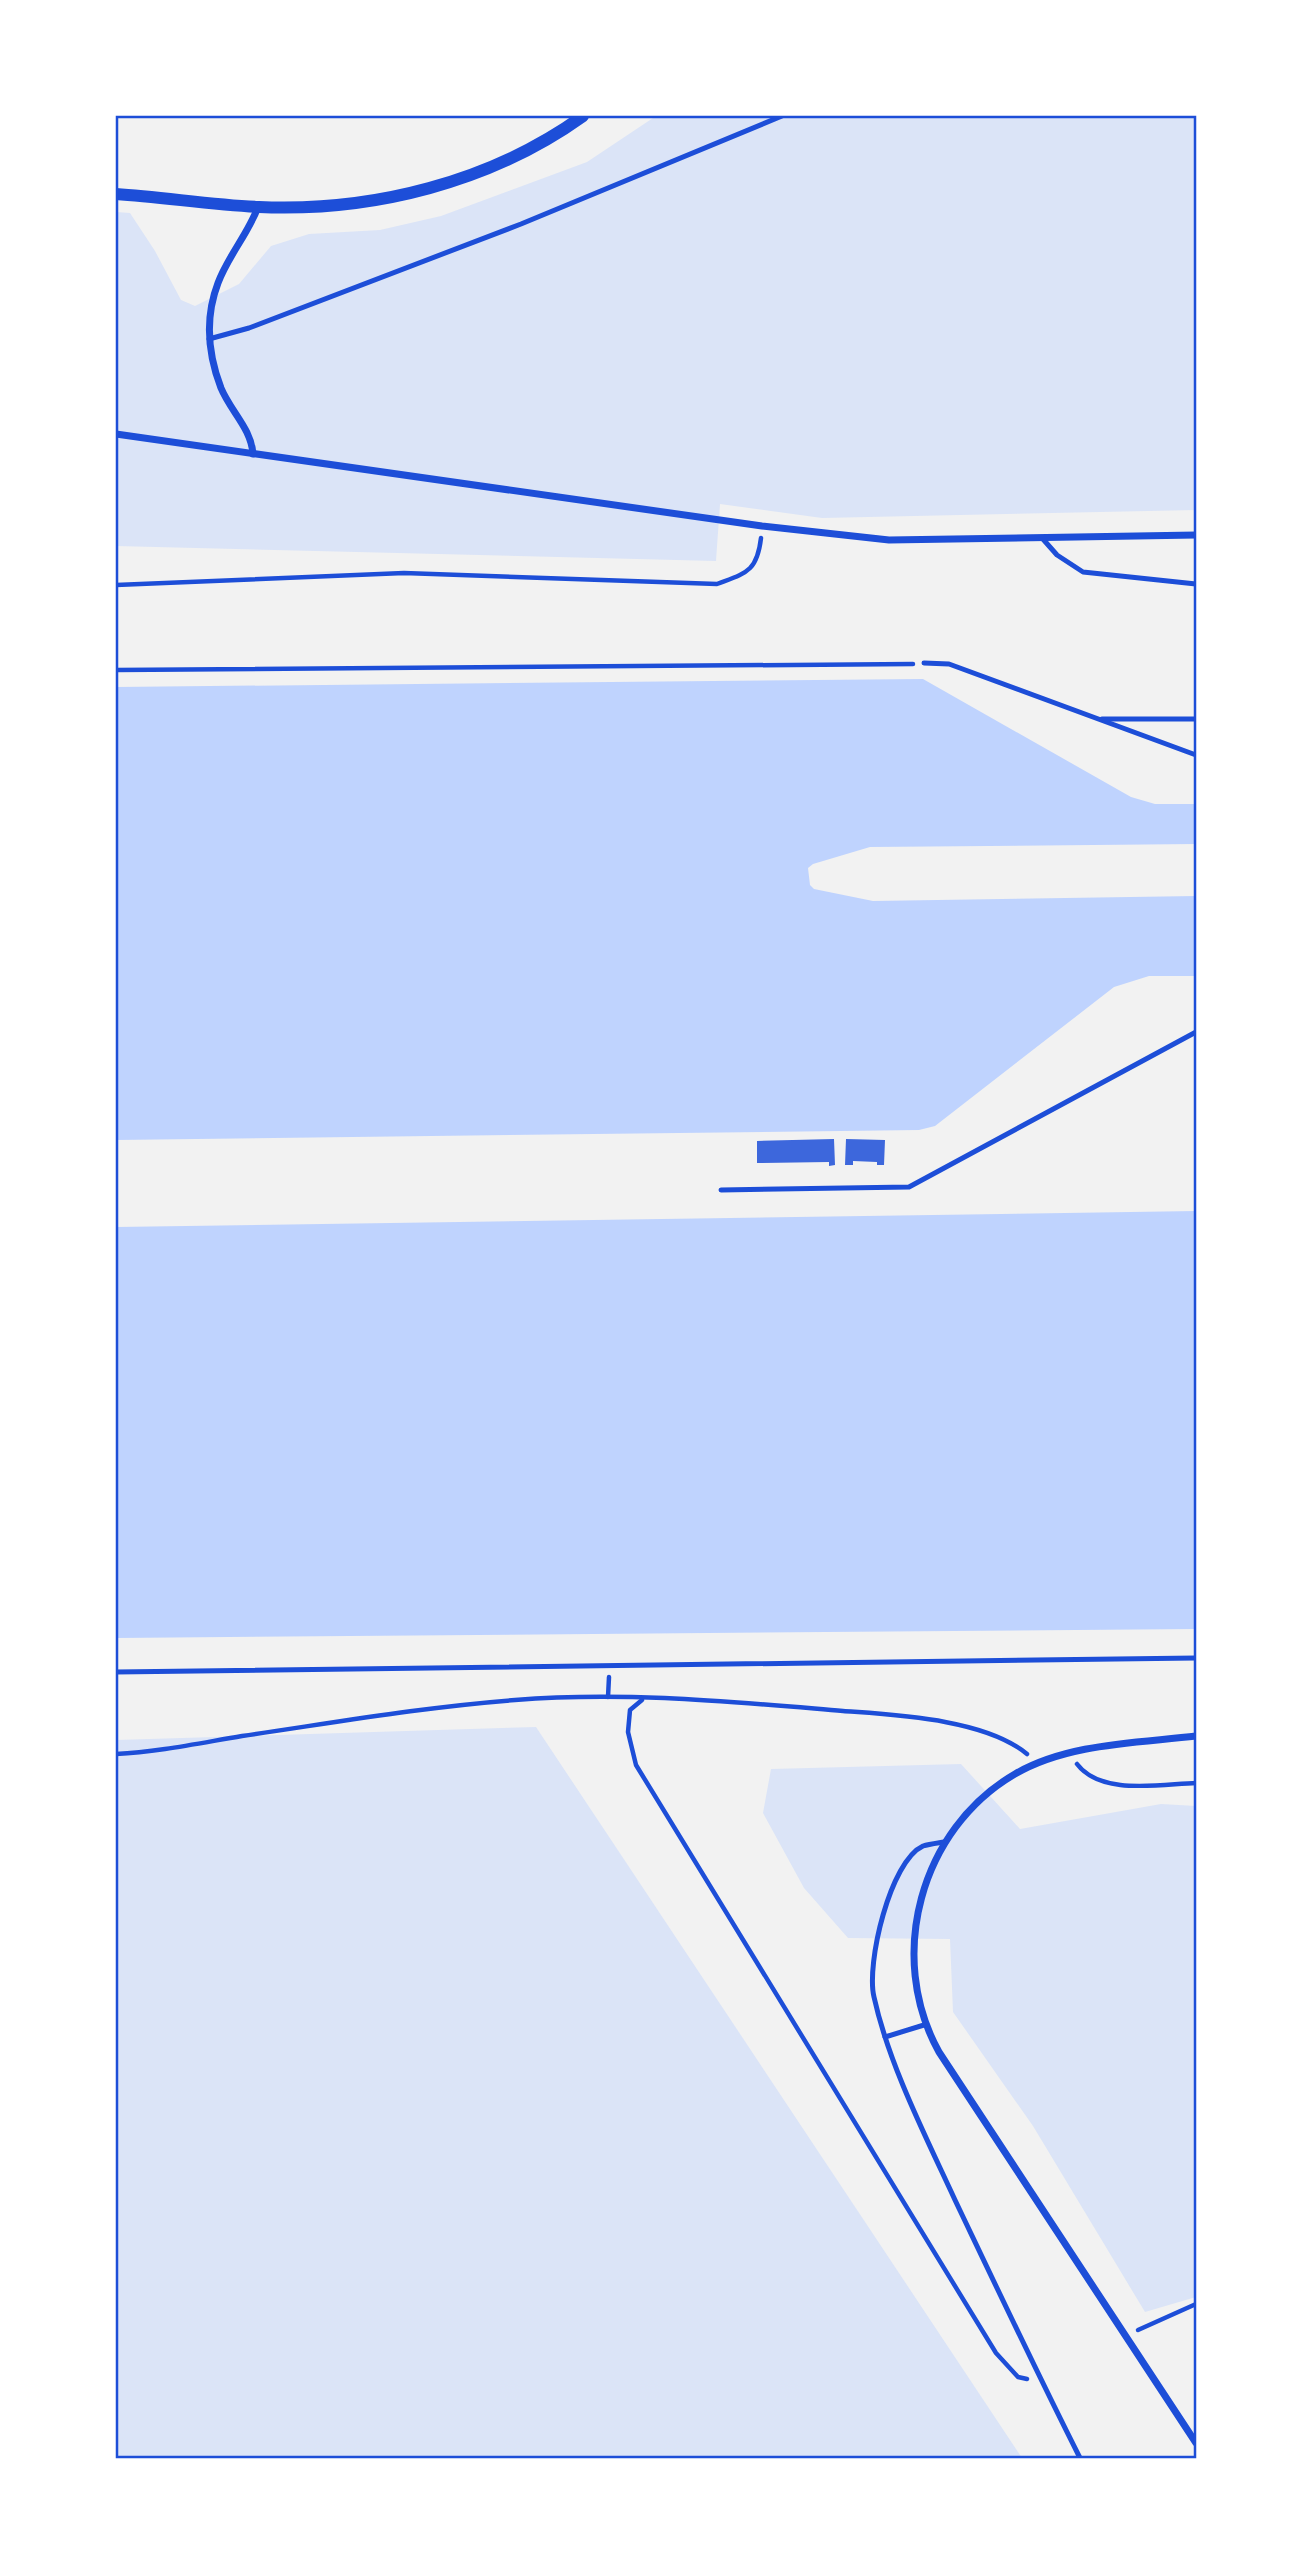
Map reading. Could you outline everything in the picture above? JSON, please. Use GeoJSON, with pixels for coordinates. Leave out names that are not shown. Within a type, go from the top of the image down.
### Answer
{"type":"FeatureCollection","features":[{"type":"Feature","properties":{"kind":"street"},"geometry":{"type":"LineString","coordinates":[[116,194],[258,207],[360,204],[403,196],[489,166],[530,147],[583,116]]}},
{"type":"Feature","properties":{"kind":"street"},"geometry":{"type":"LineString","coordinates":[[253,454],[252,438],[228,404],[215,373],[209,339],[210,310],[218,281],[250,229],[258,207]]}},
{"type":"Feature","properties":{"kind":"street"},"geometry":{"type":"LineString","coordinates":[[116,434],[762,526],[889,540],[1040,535],[1196,535]]}},
{"type":"Feature","properties":{"kind":"street"},"geometry":{"type":"LineString","coordinates":[[1196,1736],[1072,1754],[1038,1763],[1015,1774],[977,1803],[944,1842],[922,1890],[913,1940],[914,1980],[924,2025],[994,2139],[1196,2443]]}},
{"type":"Feature","properties":{"kind":"lane"},"geometry":{"type":"LineString","coordinates":[[209,339],[249,328],[521,224],[782,116]]}},
{"type":"Feature","properties":{"kind":"lane"},"geometry":{"type":"LineString","coordinates":[[1040,535],[1057,555],[1083,572],[1196,584]]}},
{"type":"Feature","properties":{"kind":"lane"},"geometry":{"type":"LineString","coordinates":[[924,663],[949,664],[1196,755]]}},
{"type":"Feature","properties":{"kind":"lane"},"geometry":{"type":"LineString","coordinates":[[1097,719],[1196,719]]}},
{"type":"Feature","properties":{"kind":"lane"},"geometry":{"type":"LineString","coordinates":[[721,1190],[909,1187],[1196,1032]]}},
{"type":"Feature","properties":{"kind":"lane"},"geometry":{"type":"LineString","coordinates":[[116,1672],[1196,1658]]}},
{"type":"Feature","properties":{"kind":"lane"},"geometry":{"type":"LineString","coordinates":[[944,1842],[921,1847],[907,1864],[884,1907],[873,1956],[873,1995],[886,2037],[927,2139],[1080,2459]]}},
{"type":"Feature","properties":{"kind":"lane"},"geometry":{"type":"LineString","coordinates":[[886,2037],[924,2025]]}},
{"type":"Feature","properties":{"kind":"path"},"geometry":{"type":"LineString","coordinates":[[116,584],[404,573],[717,584],[748,572],[759,555],[762,526]]}},
{"type":"Feature","properties":{"kind":"path"},"geometry":{"type":"LineString","coordinates":[[116,670],[924,663]]}},
{"type":"Feature","properties":{"kind":"path"},"geometry":{"type":"LineString","coordinates":[[116,1754],[405,1712],[504,1701],[604,1696],[687,1698],[887,1714],[946,1723],[994,1735],[1019,1748],[1038,1763]]}},
{"type":"Feature","properties":{"kind":"path"},"geometry":{"type":"LineString","coordinates":[[643,1699],[630,1710],[628,1732],[636,1765],[996,2353],[1018,2376],[1043,2384]]}},
{"type":"Feature","properties":{"kind":"path"},"geometry":{"type":"LineString","coordinates":[[1072,1754],[1085,1774],[1098,1780],[1141,1785],[1196,1783]]}},
{"type":"Feature","properties":{"kind":"path"},"geometry":{"type":"LineString","coordinates":[[1125,2337],[1196,2304]]}},
{"type":"Feature","properties":{"kind":"shaded area"},"geometry":{"type":"Polygon","coordinates":[[[656,116],[1196,116],[1196,510],[822,518],[720,504],[716,561],[116,546],[116,212],[130,213],[155,251],[181,300],[195,306],[239,284],[271,246],[309,234],[380,230],[441,216],[587,162],[656,116]]]}},
{"type":"Feature","properties":{"kind":"shaded area"},"geometry":{"type":"Polygon","coordinates":[[[536,1727],[1022,2458],[116,2458],[116,1740],[536,1727]]]}},
{"type":"Feature","properties":{"kind":"shaded area"},"geometry":{"type":"Polygon","coordinates":[[[961,1764],[1020,1829],[1161,1804],[1196,1806],[1196,2297],[1145,2312],[1033,2126],[953,2012],[950,1939],[848,1938],[804,1888],[763,1813],[771,1769],[961,1764]]]}},
{"type":"Feature","properties":{"kind":"water"},"geometry":{"type":"Polygon","coordinates":[[[923,679],[1131,797],[1155,804],[1196,804],[1196,844],[870,847],[813,864],[808,868],[810,885],[814,889],[873,901],[1196,896],[1196,976],[1149,976],[1114,987],[935,1126],[919,1130],[116,1140],[116,687],[923,679]]]}},
{"type":"Feature","properties":{"kind":"water"},"geometry":{"type":"Polygon","coordinates":[[[1196,1211],[1196,1629],[116,1638],[116,1227],[1196,1211]]]}},
{"type":"Feature","properties":{"kind":"building"},"geometry":{"type":"Polygon","coordinates":[[[834,1139],[835,1165],[829,1166],[829,1162],[757,1163],[757,1141],[834,1139]]]}},
{"type":"Feature","properties":{"kind":"building"},"geometry":{"type":"Polygon","coordinates":[[[846,1139],[885,1140],[884,1165],[853,1161],[853,1165],[845,1165],[846,1139]]]}}]}
